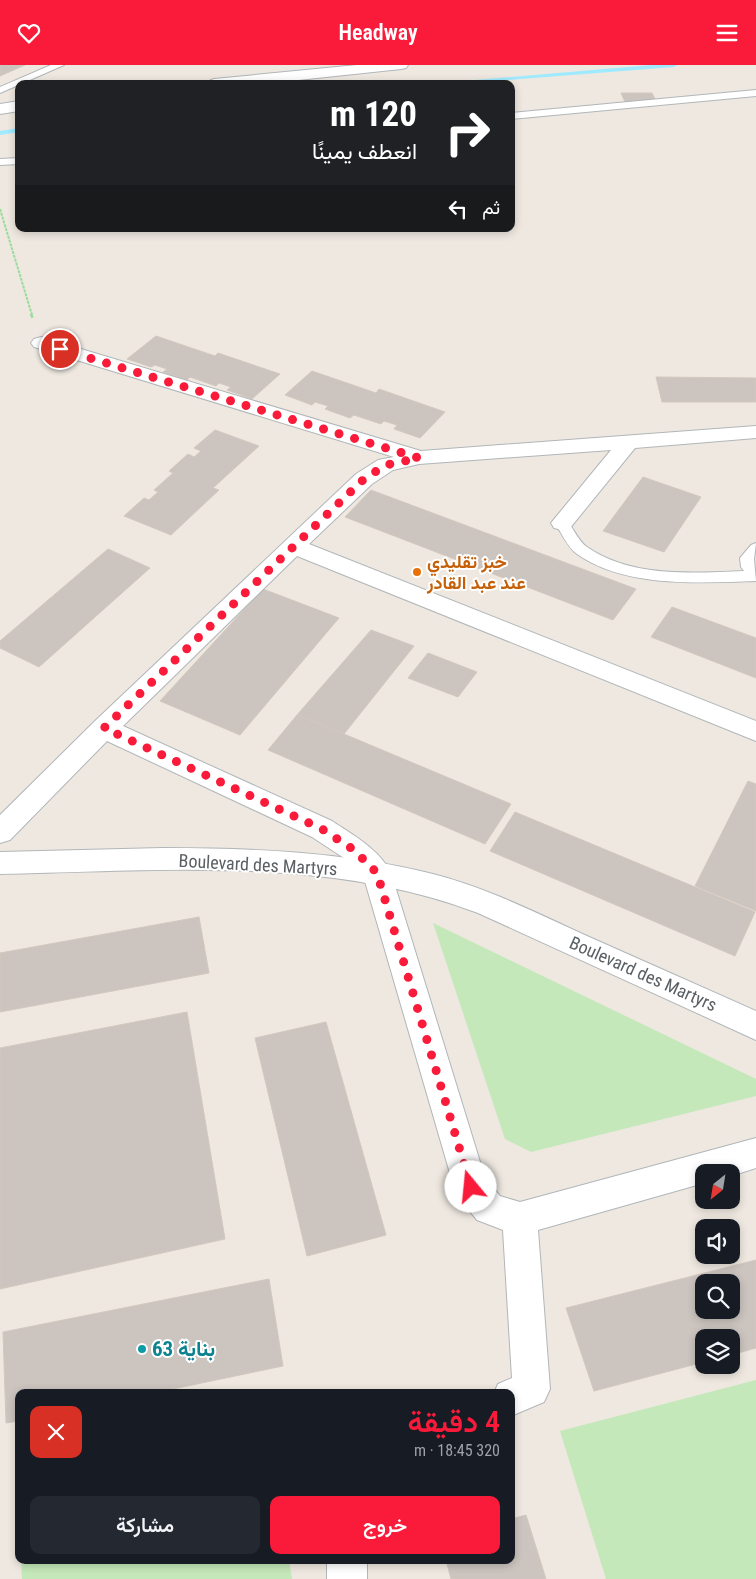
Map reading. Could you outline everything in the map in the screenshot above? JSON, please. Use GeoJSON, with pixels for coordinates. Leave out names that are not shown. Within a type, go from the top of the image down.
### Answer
{"type":"FeatureCollection","features":[{"type":"Feature","properties":{"kind":"street"},"geometry":{"type":"LineString","coordinates":[[253,80],[401,65]]}},
{"type":"Feature","properties":{"kind":"street"},"geometry":{"type":"LineString","coordinates":[[0,109],[15,107]]}},
{"type":"Feature","properties":{"kind":"street"},"geometry":{"type":"LineString","coordinates":[[41,343],[419,458]]}},
{"type":"Feature","properties":{"kind":"street"},"geometry":{"type":"LineString","coordinates":[[0,832],[104,728],[293,546],[364,479],[386,465],[419,458],[756,432]]}},
{"type":"Feature","properties":{"kind":"street"},"geometry":{"type":"LineString","coordinates":[[562,523],[629,441]]}},
{"type":"Feature","properties":{"kind":"street"},"geometry":{"type":"LineString","coordinates":[[293,546],[756,731]]}},
{"type":"Feature","properties":{"kind":"street"},"geometry":{"type":"LineString","coordinates":[[104,728],[322,829],[354,850],[377,873],[471,1187],[489,1208],[520,1219],[756,1153]]}},
{"type":"Feature","properties":{"kind":"street","name":"Boulevard des Martyrs"},"geometry":{"type":"LineString","coordinates":[[0,863],[209,860],[308,863],[377,873],[433,886],[487,903],[756,1026]]}},
{"type":"Feature","properties":{"kind":"street"},"geometry":{"type":"LineString","coordinates":[[515,1395],[531,1389],[520,1219]]}},
{"type":"Feature","properties":{"kind":"street"},"geometry":{"type":"LineString","coordinates":[[347,1564],[347,1579]]}},
{"type":"Feature","properties":{"kind":"lane"},"geometry":{"type":"LineString","coordinates":[[24,80],[59,65]]}},
{"type":"Feature","properties":{"kind":"lane"},"geometry":{"type":"LineString","coordinates":[[0,90],[15,84]]}},
{"type":"Feature","properties":{"kind":"lane"},"geometry":{"type":"LineString","coordinates":[[515,116],[756,93]]}},
{"type":"Feature","properties":{"kind":"lane"},"geometry":{"type":"LineString","coordinates":[[0,162],[15,161]]}},
{"type":"Feature","properties":{"kind":"lane"},"geometry":{"type":"LineString","coordinates":[[562,523],[581,549],[613,566],[658,576],[689,578],[756,575]]}},
{"type":"Feature","properties":{"kind":"lane"},"geometry":{"type":"LineString","coordinates":[[756,548],[748,559],[748,567],[756,575]]}},
{"type":"Feature","properties":{"kind":"path"},"geometry":{"type":"LineString","coordinates":[[0,209],[41,343]]}},
{"type":"Feature","properties":{"kind":"green space"},"geometry":{"type":"Polygon","coordinates":[[[433,923],[756,1079],[756,1096],[531,1152],[505,1139],[433,923]]]}},
{"type":"Feature","properties":{"kind":"green space"},"geometry":{"type":"Polygon","coordinates":[[[756,1380],[756,1579],[606,1579],[560,1431],[756,1380]]]}},
{"type":"Feature","properties":{"kind":"green space"},"geometry":{"type":"Polygon","coordinates":[[[21,1564],[290,1564],[292,1579],[22,1579],[21,1564]]]}},
{"type":"Feature","properties":{"kind":"building"},"geometry":{"type":"Polygon","coordinates":[[[0,65],[25,65],[0,76],[0,65]]]}},
{"type":"Feature","properties":{"kind":"building"},"geometry":{"type":"Polygon","coordinates":[[[621,93],[652,93],[656,101],[625,102],[621,93]]]}},
{"type":"Feature","properties":{"kind":"building"},"geometry":{"type":"Polygon","coordinates":[[[156,336],[215,356],[218,353],[280,374],[252,399],[227,390],[231,387],[219,383],[216,386],[190,377],[187,380],[163,372],[167,369],[155,365],[151,367],[127,359],[156,336]]]}},
{"type":"Feature","properties":{"kind":"building"},"geometry":{"type":"Polygon","coordinates":[[[312,371],[376,393],[379,389],[445,412],[420,438],[394,429],[397,425],[384,421],[381,424],[354,415],[350,418],[325,409],[328,406],[315,402],[312,405],[285,395],[312,371]]]}},
{"type":"Feature","properties":{"kind":"building"},"geometry":{"type":"Polygon","coordinates":[[[656,377],[756,378],[756,402],[662,402],[656,377]]]}},
{"type":"Feature","properties":{"kind":"building"},"geometry":{"type":"Polygon","coordinates":[[[215,430],[259,446],[213,488],[219,490],[171,535],[124,516],[144,498],[149,500],[158,492],[154,490],[173,473],[169,471],[188,454],[194,457],[201,451],[194,448],[215,430]]]}},
{"type":"Feature","properties":{"kind":"building"},"geometry":{"type":"Polygon","coordinates":[[[643,477],[701,497],[664,552],[603,531],[643,477]]]}},
{"type":"Feature","properties":{"kind":"building"},"geometry":{"type":"Polygon","coordinates":[[[371,490],[636,589],[613,620],[345,517],[371,490]]]}},
{"type":"Feature","properties":{"kind":"building"},"geometry":{"type":"Polygon","coordinates":[[[108,549],[150,568],[39,667],[0,648],[0,641],[108,549]]]}},
{"type":"Feature","properties":{"kind":"building"},"geometry":{"type":"Polygon","coordinates":[[[263,589],[339,618],[240,735],[160,701],[263,589]]]}},
{"type":"Feature","properties":{"kind":"building"},"geometry":{"type":"Polygon","coordinates":[[[672,607],[756,638],[756,678],[651,637],[672,607]]]}},
{"type":"Feature","properties":{"kind":"building"},"geometry":{"type":"Polygon","coordinates":[[[371,630],[414,646],[344,734],[297,715],[371,630]]]}},
{"type":"Feature","properties":{"kind":"building"},"geometry":{"type":"Polygon","coordinates":[[[428,653],[477,672],[458,697],[408,678],[428,653]]]}},
{"type":"Feature","properties":{"kind":"building"},"geometry":{"type":"Polygon","coordinates":[[[297,715],[511,804],[485,844],[268,750],[297,715]]]}},
{"type":"Feature","properties":{"kind":"building"},"geometry":{"type":"Polygon","coordinates":[[[748,781],[756,784],[756,911],[695,886],[748,781]]]}},
{"type":"Feature","properties":{"kind":"building"},"geometry":{"type":"Polygon","coordinates":[[[515,812],[755,912],[735,956],[490,851],[515,812]]]}},
{"type":"Feature","properties":{"kind":"building"},"geometry":{"type":"Polygon","coordinates":[[[199,917],[209,973],[0,1012],[0,953],[199,917]]]}},
{"type":"Feature","properties":{"kind":"building"},"geometry":{"type":"Polygon","coordinates":[[[187,1012],[225,1239],[0,1289],[0,1048],[187,1012]]]}},
{"type":"Feature","properties":{"kind":"building"},"geometry":{"type":"Polygon","coordinates":[[[326,1022],[386,1235],[307,1256],[255,1038],[326,1022]]]}},
{"type":"Feature","properties":{"kind":"building"},"geometry":{"type":"Polygon","coordinates":[[[756,1260],[756,1348],[740,1352],[740,1329],[695,1329],[695,1364],[594,1391],[566,1308],[695,1275],[695,1319],[740,1319],[740,1274],[701,1274],[756,1260]]]}},
{"type":"Feature","properties":{"kind":"building","name":"بناية 63"},"geometry":{"type":"Polygon","coordinates":[[[269,1279],[283,1366],[173,1389],[15,1389],[15,1422],[6,1423],[3,1332],[269,1279]]]}},
{"type":"Feature","properties":{"kind":"building"},"geometry":{"type":"Polygon","coordinates":[[[526,1515],[546,1579],[451,1579],[447,1564],[515,1564],[515,1518],[526,1515]]]}},
{"type":"Feature","properties":{"kind":"waterway"},"geometry":{"type":"LineString","coordinates":[[481,80],[674,65]]}},
{"type":"Feature","properties":{"kind":"waterway"},"geometry":{"type":"LineString","coordinates":[[0,133],[15,131]]}},
{"type":"Feature","properties":{"kind":"place","name":"خبز تقليدي عند عبد القادر"},"geometry":{"type":"Point","coordinates":[417,572]}},
{"type":"Feature","properties":{"kind":"place","name":"بناية 63"},"geometry":{"type":"Point","coordinates":[142,1349]}},
{"type":"Feature","properties":{"kind":"route"},"geometry":{"type":"LineString","coordinates":[[60,349],[419,458],[386,465],[364,479],[104,728],[322,829],[354,850],[377,873],[471,1187]]}}]}
